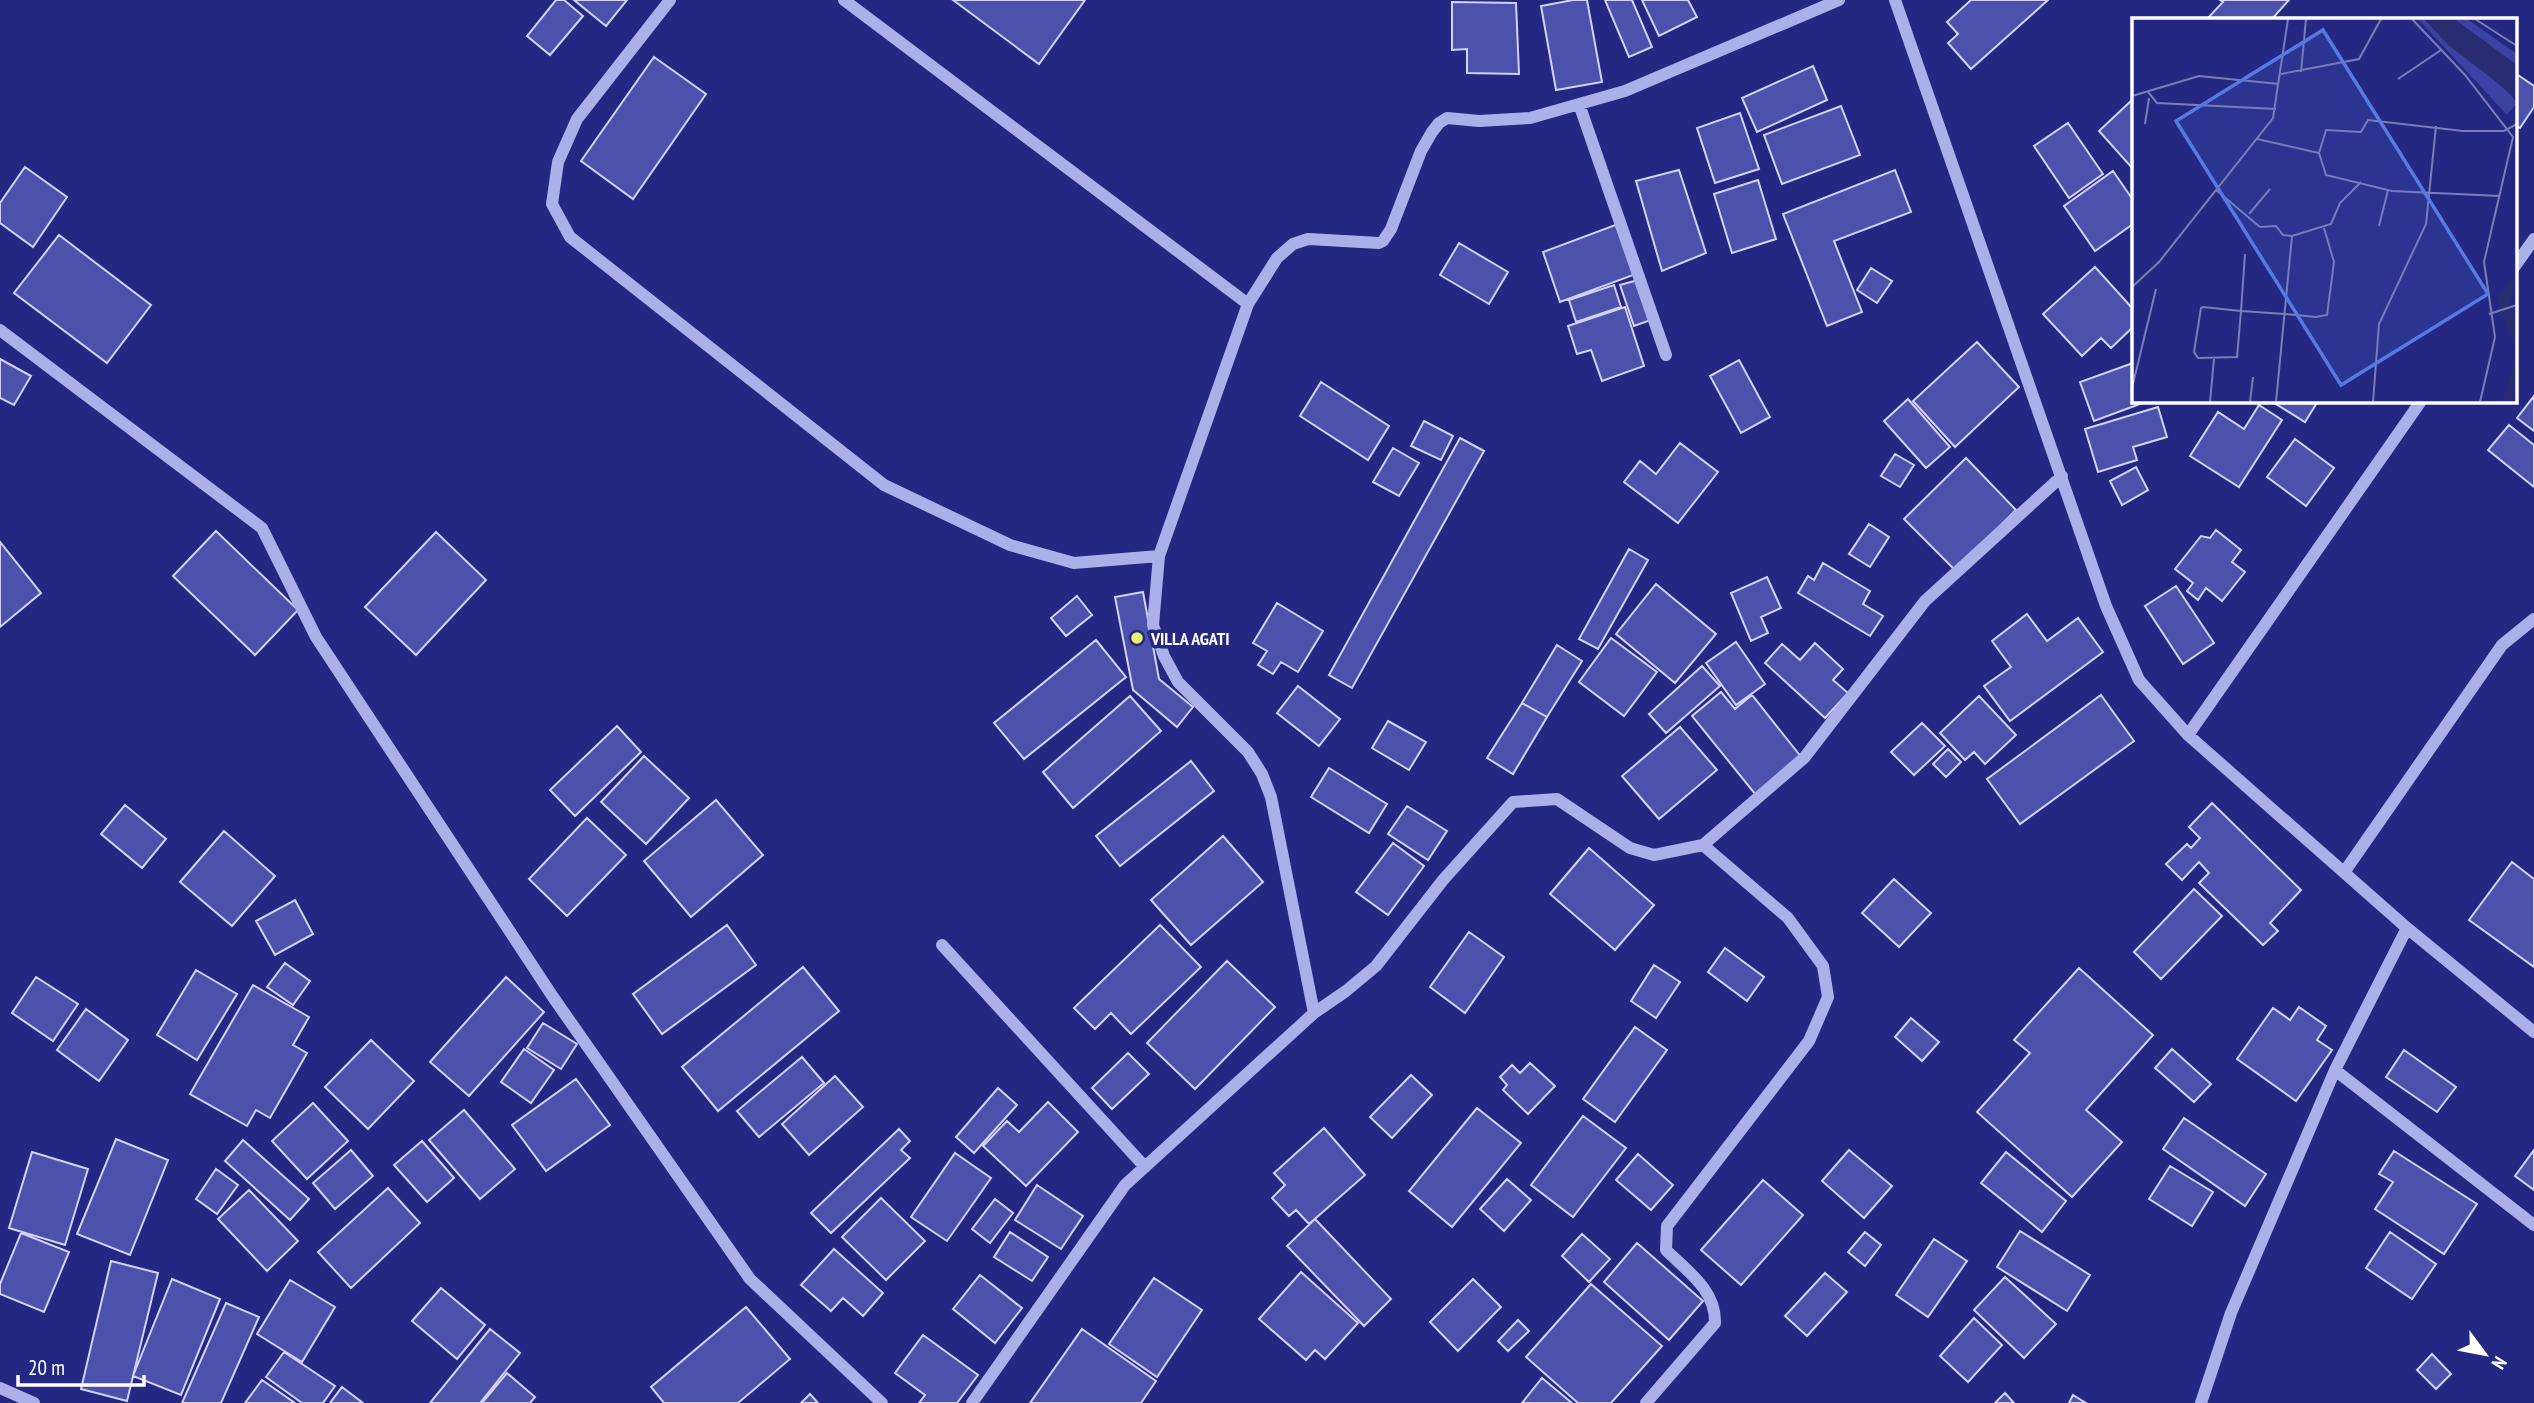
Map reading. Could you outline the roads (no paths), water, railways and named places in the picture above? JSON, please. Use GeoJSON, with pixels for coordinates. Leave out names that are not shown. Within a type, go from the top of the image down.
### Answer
{"type":"FeatureCollection","features":[{"type":"Feature","properties":{"kind":"street"},"geometry":{"type":"LineString","coordinates":[[670,0],[577,119],[558,162],[552,204],[570,237],[884,485],[1010,545],[1074,563],[1159,556]]}},
{"type":"Feature","properties":{"kind":"street"},"geometry":{"type":"LineString","coordinates":[[844,0],[1248,304]]}},
{"type":"Feature","properties":{"kind":"street"},"geometry":{"type":"LineString","coordinates":[[1314,1013],[1271,797],[1262,774],[1248,752],[1178,682],[1164,656],[1153,625],[1159,556],[1248,304],[1277,258],[1293,244],[1308,239],[1379,243],[1384,241],[1421,151],[1439,123],[1447,118],[1479,121],[1530,118],[1625,91],[1839,0]]}},
{"type":"Feature","properties":{"kind":"street"},"geometry":{"type":"LineString","coordinates":[[1895,0],[2106,606],[2139,680],[2188,735],[2407,928],[2534,1032]]}},
{"type":"Feature","properties":{"kind":"street"},"geometry":{"type":"LineString","coordinates":[[1579,104],[1666,355]]}},
{"type":"Feature","properties":{"kind":"street"},"geometry":{"type":"LineString","coordinates":[[2516,265],[2534,239]]}},
{"type":"Feature","properties":{"kind":"street"},"geometry":{"type":"LineString","coordinates":[[0,330],[262,528],[316,637],[553,997],[750,1279],[882,1403]]}},
{"type":"Feature","properties":{"kind":"street"},"geometry":{"type":"LineString","coordinates":[[2188,735],[2420,402]]}},
{"type":"Feature","properties":{"kind":"street"},"geometry":{"type":"LineString","coordinates":[[972,1403],[1125,1185],[1314,1013],[1376,966],[1443,880],[1513,802],[1557,799],[1630,848],[1654,855],[1703,845],[1804,758],[1925,601],[2062,476]]}},
{"type":"Feature","properties":{"kind":"street"},"geometry":{"type":"LineString","coordinates":[[2345,871],[2502,645],[2534,619]]}},
{"type":"Feature","properties":{"kind":"street"},"geometry":{"type":"LineString","coordinates":[[1646,1403],[1715,1323],[1716,1308],[1708,1292],[1666,1250],[1667,1226],[1809,1041],[1828,997],[1823,966],[1788,918],[1703,845]]}},
{"type":"Feature","properties":{"kind":"street"},"geometry":{"type":"LineString","coordinates":[[2201,1403],[2231,1313],[2335,1070],[2407,928]]}},
{"type":"Feature","properties":{"kind":"street"},"geometry":{"type":"LineString","coordinates":[[942,945],[1145,1167]]}},
{"type":"Feature","properties":{"kind":"street"},"geometry":{"type":"LineString","coordinates":[[2335,1070],[2534,1225]]}},
{"type":"Feature","properties":{"kind":"street"},"geometry":{"type":"LineString","coordinates":[[0,1388],[34,1403]]}},
{"type":"Feature","properties":{"kind":"place","name":"VILLA AGATI"},"geometry":{"type":"Point","coordinates":[1137,638]}}]}
